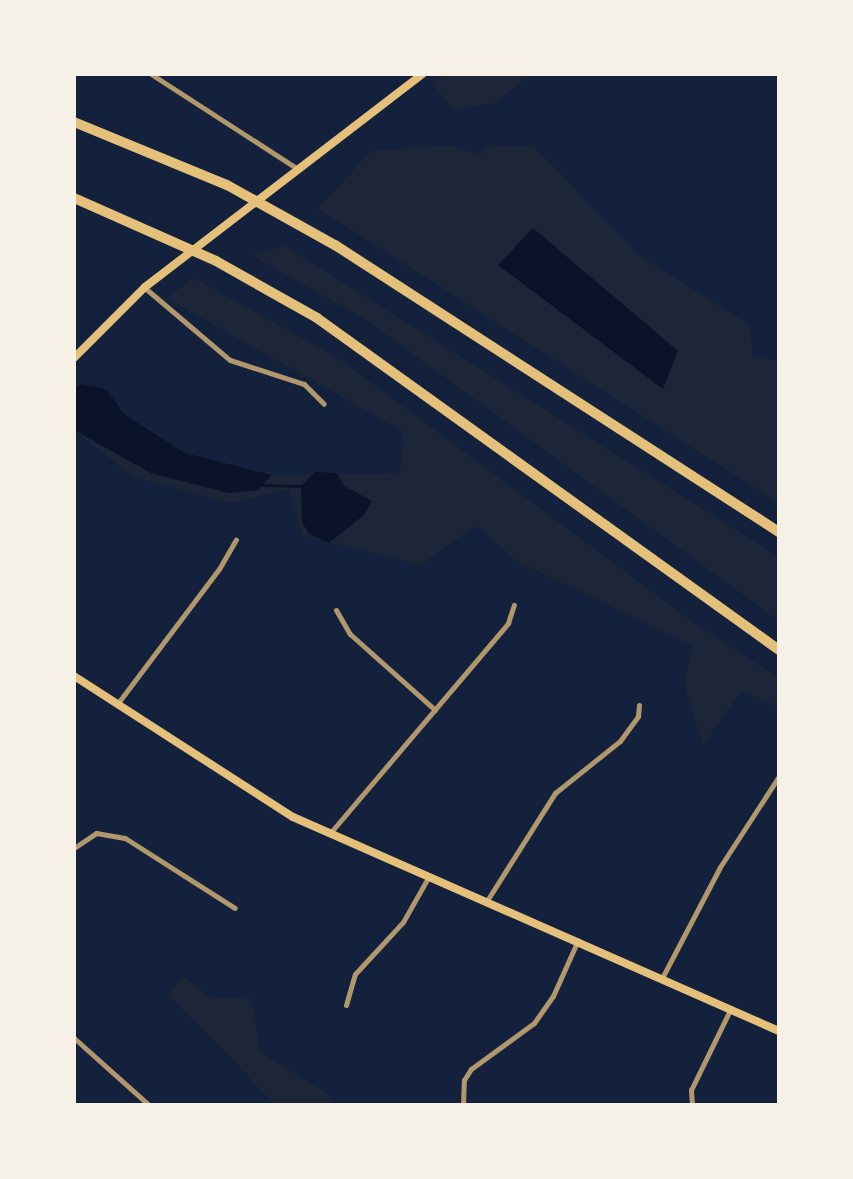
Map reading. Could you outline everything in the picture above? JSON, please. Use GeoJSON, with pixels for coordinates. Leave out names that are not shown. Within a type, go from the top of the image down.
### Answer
{"type":"FeatureCollection","features":[{"type":"Feature","properties":{"kind":"highway"},"geometry":{"type":"LineString","coordinates":[[74,122],[227,185],[283,215],[779,532]]}},
{"type":"Feature","properties":{"kind":"highway"},"geometry":{"type":"LineString","coordinates":[[74,198],[166,236],[216,261],[365,350],[779,650]]}},
{"type":"Feature","properties":{"kind":"main road"},"geometry":{"type":"LineString","coordinates":[[74,358],[145,287],[423,74]]}},
{"type":"Feature","properties":{"kind":"main road"},"geometry":{"type":"LineString","coordinates":[[74,676],[270,805],[488,899],[779,1031]]}},
{"type":"Feature","properties":{"kind":"street"},"geometry":{"type":"LineString","coordinates":[[151,74],[298,169]]}},
{"type":"Feature","properties":{"kind":"street"},"geometry":{"type":"LineString","coordinates":[[145,287],[230,360],[304,384],[324,404]]}},
{"type":"Feature","properties":{"kind":"street"},"geometry":{"type":"LineString","coordinates":[[118,703],[219,569],[236,539]]}},
{"type":"Feature","properties":{"kind":"street"},"geometry":{"type":"LineString","coordinates":[[331,832],[508,623],[514,605]]}},
{"type":"Feature","properties":{"kind":"street"},"geometry":{"type":"LineString","coordinates":[[336,610],[350,634],[435,710]]}},
{"type":"Feature","properties":{"kind":"street"},"geometry":{"type":"LineString","coordinates":[[488,899],[555,793],[620,741],[638,716],[639,705]]}},
{"type":"Feature","properties":{"kind":"street"},"geometry":{"type":"LineString","coordinates":[[662,978],[720,867],[779,776]]}},
{"type":"Feature","properties":{"kind":"street"},"geometry":{"type":"LineString","coordinates":[[74,848],[96,833],[125,838],[235,908]]}},
{"type":"Feature","properties":{"kind":"street"},"geometry":{"type":"LineString","coordinates":[[346,1005],[355,974],[403,922],[430,876]]}},
{"type":"Feature","properties":{"kind":"street"},"geometry":{"type":"LineString","coordinates":[[463,1105],[464,1080],[471,1069],[534,1023],[553,996],[578,940]]}},
{"type":"Feature","properties":{"kind":"street"},"geometry":{"type":"LineString","coordinates":[[692,1105],[691,1090],[731,1009]]}},
{"type":"Feature","properties":{"kind":"street"},"geometry":{"type":"LineString","coordinates":[[74,1038],[149,1105]]}},
{"type":"Feature","properties":{"kind":"shaded area"},"geometry":{"type":"Polygon","coordinates":[[[445,74],[532,74],[495,103],[454,110],[432,83],[445,74]]]}},
{"type":"Feature","properties":{"kind":"shaded area"},"geometry":{"type":"Polygon","coordinates":[[[452,145],[480,156],[487,145],[533,146],[640,256],[750,325],[753,357],[779,361],[779,503],[317,208],[372,151],[452,145]]]}},
{"type":"Feature","properties":{"kind":"shaded area"},"geometry":{"type":"Polygon","coordinates":[[[533,228],[678,351],[663,389],[498,265],[533,228]]]}},
{"type":"Feature","properties":{"kind":"shaded area"},"geometry":{"type":"Polygon","coordinates":[[[285,246],[779,557],[779,621],[365,319],[251,255],[285,246]]]}},
{"type":"Feature","properties":{"kind":"shaded area"},"geometry":{"type":"Polygon","coordinates":[[[192,277],[338,358],[694,623],[779,678],[779,707],[741,691],[703,746],[684,682],[693,646],[515,560],[477,525],[420,565],[302,535],[289,489],[232,503],[134,477],[74,430],[151,473],[229,493],[258,490],[272,475],[400,473],[404,432],[168,299],[192,277]]]}},
{"type":"Feature","properties":{"kind":"shaded area"},"geometry":{"type":"Polygon","coordinates":[[[81,384],[106,389],[125,415],[185,453],[272,475],[258,490],[229,493],[151,473],[74,430],[74,390],[81,384]]]}},
{"type":"Feature","properties":{"kind":"shaded area"},"geometry":{"type":"Polygon","coordinates":[[[315,472],[337,473],[344,486],[372,501],[364,515],[329,543],[309,534],[302,522],[301,486],[315,472]]]}},
{"type":"Feature","properties":{"kind":"shaded area"},"geometry":{"type":"Polygon","coordinates":[[[183,976],[209,997],[251,999],[261,1053],[328,1094],[331,1105],[276,1105],[169,995],[183,976]]]}},
{"type":"Feature","properties":{"kind":"waterway"},"geometry":{"type":"LineString","coordinates":[[262,485],[302,486]]}}]}
